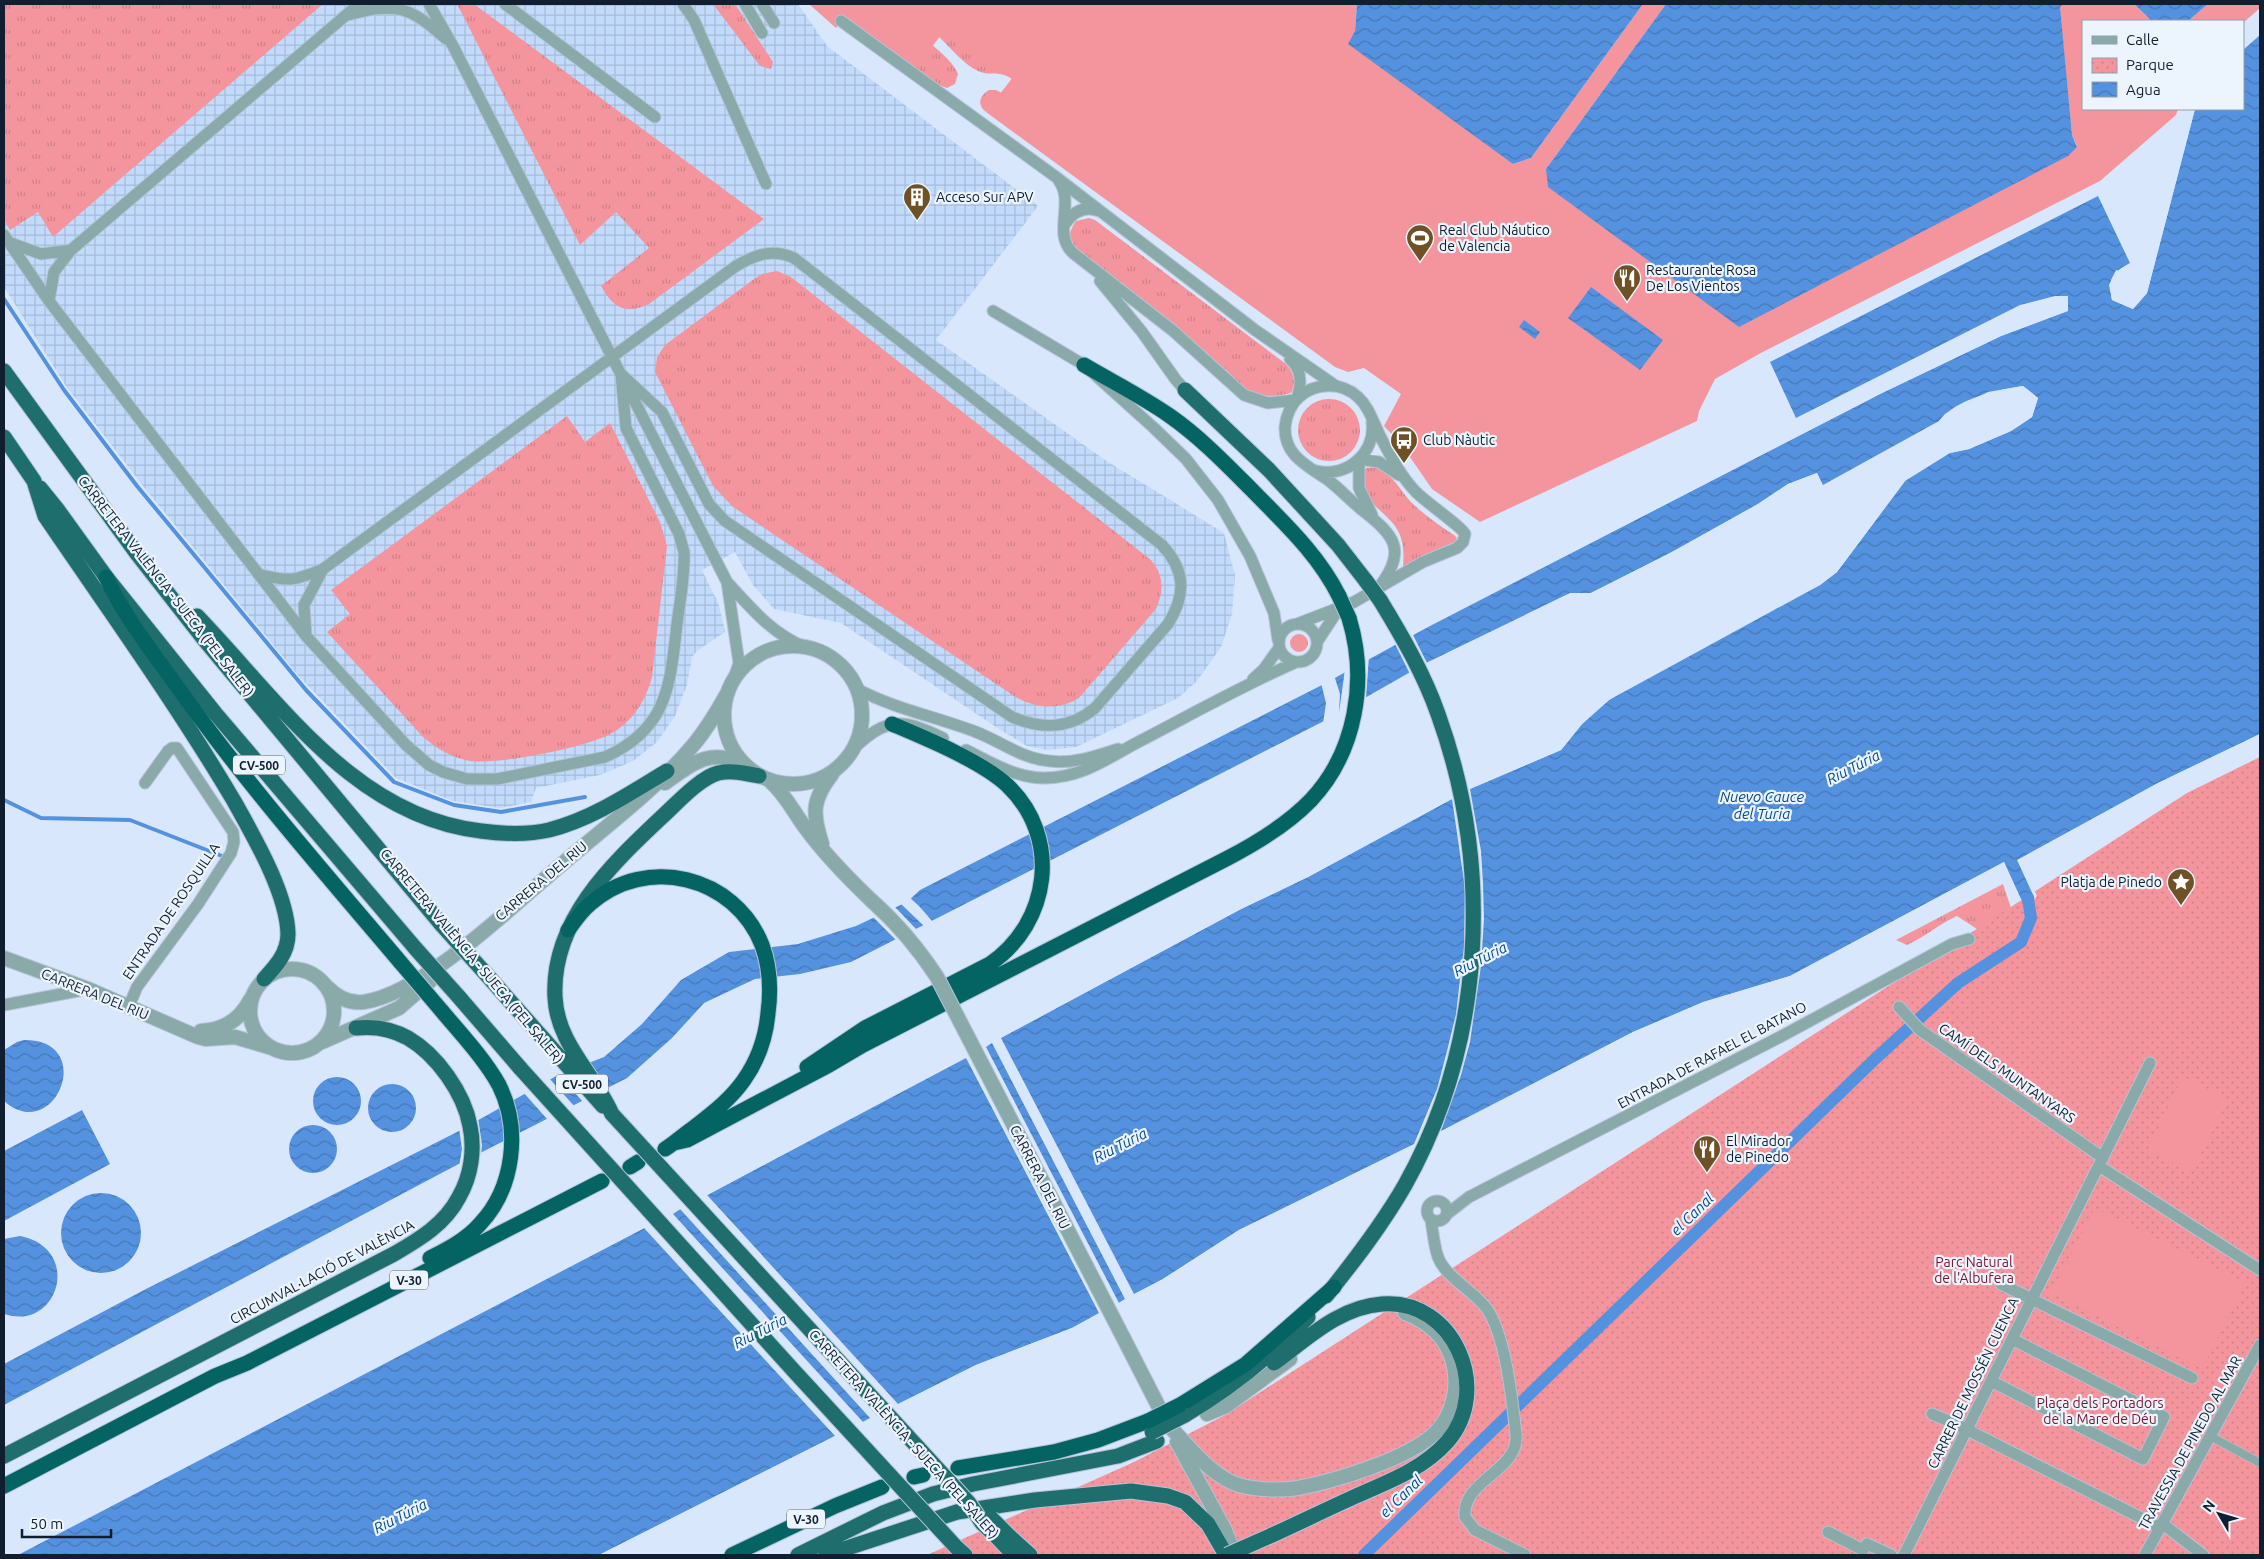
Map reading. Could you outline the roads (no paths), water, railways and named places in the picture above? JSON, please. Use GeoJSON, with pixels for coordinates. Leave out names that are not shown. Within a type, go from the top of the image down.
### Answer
{"type":"FeatureCollection","features":[{"type":"Feature","properties":{"kind":"highway"},"geometry":{"type":"LineString","coordinates":[[568,930],[590,903],[602,894],[634,880],[662,876],[688,879],[713,889],[734,905],[758,935],[766,960],[770,991],[766,1029],[757,1054],[745,1079],[714,1113],[670,1146],[687,1140],[740,1113],[863,1045],[1252,845],[1293,817],[1311,800],[1335,766],[1352,726],[1357,697],[1358,657],[1355,637],[1330,579],[1309,550],[1228,466],[1189,430],[1153,405],[1084,365]]}},
{"type":"Feature","properties":{"kind":"highway","name":"CARRETERA VALÈNCIA - SUECA (PEL SALER)"},"geometry":{"type":"LineString","coordinates":[[4,371],[138,555],[203,638],[441,924],[596,1100],[612,1114],[969,1503],[982,1523],[1002,1536],[1014,1555]]}},
{"type":"Feature","properties":{"kind":"highway"},"geometry":{"type":"LineString","coordinates":[[958,1468],[1054,1452],[1098,1440],[1152,1431],[1184,1415],[1282,1335],[1334,1287],[1382,1223],[1422,1152],[1445,1093],[1463,1024],[1469,990],[1474,915],[1473,877],[1463,803],[1448,742],[1426,685],[1375,589],[1338,545],[1269,470],[1185,390]]}},
{"type":"Feature","properties":{"kind":"highway"},"geometry":{"type":"LineString","coordinates":[[4,437],[34,482],[46,516],[208,757],[246,823],[266,863],[285,914],[288,934],[283,955],[264,980]]}},
{"type":"Feature","properties":{"kind":"highway","name":"CV-500"},"geometry":{"type":"LineString","coordinates":[[34,482],[57,508],[106,577],[215,713],[416,949],[787,1364],[961,1551]]}},
{"type":"Feature","properties":{"kind":"highway"},"geometry":{"type":"LineString","coordinates":[[138,555],[311,739],[371,791],[414,814],[457,828],[506,834],[548,830],[588,817],[667,771]]}},
{"type":"Feature","properties":{"kind":"highway"},"geometry":{"type":"LineString","coordinates":[[106,577],[119,605],[196,714],[303,848],[484,1062],[504,1097],[512,1133],[511,1158],[500,1196],[487,1216],[470,1234],[441,1252],[243,1354],[215,1376]]}},
{"type":"Feature","properties":{"kind":"highway"},"geometry":{"type":"LineString","coordinates":[[740,1113],[865,1028],[990,964],[1004,954],[1016,941],[1033,915],[1041,885],[1040,848],[1031,818],[1013,792],[990,772],[922,737],[892,724]]}},
{"type":"Feature","properties":{"kind":"highway"},"geometry":{"type":"LineString","coordinates":[[612,1114],[603,1094],[568,1044],[558,1019],[555,996],[557,963],[568,930],[581,906],[616,863],[640,838],[701,783],[716,774],[725,772],[734,771],[759,775]]}},
{"type":"Feature","properties":{"kind":"highway","name":"CIRCUMVAL·LACIÓ DE VALÈNCIA"},"geometry":{"type":"LineString","coordinates":[[4,1456],[409,1245],[436,1227],[446,1216],[459,1197],[468,1175],[472,1147],[468,1116],[448,1078],[433,1059],[417,1044],[408,1038],[387,1030],[375,1027],[356,1028]]}},
{"type":"Feature","properties":{"kind":"highway","name":"V-30"},"geometry":{"type":"LineString","coordinates":[[4,1486],[215,1376],[247,1364],[602,1181]]}},
{"type":"Feature","properties":{"kind":"highway"},"geometry":{"type":"LineString","coordinates":[[826,1555],[957,1512],[1035,1500],[1131,1491],[1168,1496],[1185,1502],[1208,1524],[1226,1555],[1404,1475],[1428,1459],[1443,1446],[1460,1421],[1467,1400],[1466,1372],[1457,1346],[1434,1320],[1411,1308],[1383,1303],[1358,1308],[1343,1314],[1315,1331],[1207,1414],[1184,1415],[1152,1431]]}},
{"type":"Feature","properties":{"kind":"highway","name":"V-30"},"geometry":{"type":"LineString","coordinates":[[798,1555],[883,1513],[933,1494],[973,1484],[1118,1456],[1152,1431]]}},
{"type":"Feature","properties":{"kind":"highway","name":"V-30"},"geometry":{"type":"LineString","coordinates":[[732,1555],[835,1506],[882,1487]]}},
{"type":"Feature","properties":{"kind":"highway"},"geometry":{"type":"LineString","coordinates":[[1002,1536],[1030,1555]]}},
{"type":"Feature","properties":{"kind":"street"},"geometry":{"type":"LineString","coordinates":[[342,17],[347,4]]}},
{"type":"Feature","properties":{"kind":"street"},"geometry":{"type":"LineString","coordinates":[[49,302],[54,272],[70,250],[359,4]]}},
{"type":"Feature","properties":{"kind":"street"},"geometry":{"type":"LineString","coordinates":[[428,4],[453,46],[727,582],[766,624],[782,637],[818,651],[836,662],[851,677],[857,689],[862,714],[861,726],[853,749]]}},
{"type":"Feature","properties":{"kind":"street"},"geometry":{"type":"LineString","coordinates":[[505,4],[655,117]]}},
{"type":"Feature","properties":{"kind":"street"},"geometry":{"type":"LineString","coordinates":[[682,4],[694,20],[766,184]]}},
{"type":"Feature","properties":{"kind":"street"},"geometry":{"type":"LineString","coordinates":[[745,4],[762,33]]}},
{"type":"Feature","properties":{"kind":"street"},"geometry":{"type":"LineString","coordinates":[[762,4],[774,23]]}},
{"type":"Feature","properties":{"kind":"street"},"geometry":{"type":"LineString","coordinates":[[342,17],[374,8],[402,10],[422,18],[453,46]]}},
{"type":"Feature","properties":{"kind":"street"},"geometry":{"type":"LineString","coordinates":[[841,21],[1056,176],[1255,330],[1296,365],[1300,376],[1297,399],[1287,416],[1286,437],[1295,457],[1373,517],[1387,532],[1395,551],[1393,566],[1375,589]]}},
{"type":"Feature","properties":{"kind":"street"},"geometry":{"type":"LineString","coordinates":[[1056,176],[1065,193],[1064,238],[1068,249],[1119,302],[1185,390]]}},
{"type":"Feature","properties":{"kind":"street"},"geometry":{"type":"LineString","coordinates":[[1065,224],[1070,217],[1082,210],[1094,209],[1103,212]]}},
{"type":"Feature","properties":{"kind":"street"},"geometry":{"type":"LineString","coordinates":[[6,238],[41,254],[70,250]]}},
{"type":"Feature","properties":{"kind":"street"},"geometry":{"type":"LineString","coordinates":[[6,238],[49,302],[306,636],[406,745],[429,765],[456,776],[481,780],[497,779],[589,762],[605,757],[632,743],[653,721],[667,691],[684,561],[680,534],[626,428],[621,374]]}},
{"type":"Feature","properties":{"kind":"street"},"geometry":{"type":"LineString","coordinates":[[258,574],[289,581],[298,580],[323,569],[743,262],[763,253],[784,253],[794,258],[1162,545],[1170,554],[1180,576],[1180,601],[1175,613],[1168,624],[1096,708],[1085,716],[1066,724],[1047,727],[1018,720],[720,517],[709,504],[662,412],[621,374]]}},
{"type":"Feature","properties":{"kind":"street"},"geometry":{"type":"LineString","coordinates":[[1081,261],[1172,330],[1244,395],[1268,403],[1297,399],[1314,388],[1336,386],[1345,388],[1357,396],[1366,406],[1407,482]]}},
{"type":"Feature","properties":{"kind":"street"},"geometry":{"type":"LineString","coordinates":[[993,311],[1084,365],[1169,442],[1218,500],[1241,538],[1262,579],[1274,613],[1279,644],[1284,658],[1294,663]]}},
{"type":"Feature","properties":{"kind":"street"},"geometry":{"type":"LineString","coordinates":[[1255,330],[1336,386]]}},
{"type":"Feature","properties":{"kind":"street"},"geometry":{"type":"LineString","coordinates":[[1313,470],[1333,472],[1343,470],[1360,459],[1372,437],[1371,418]]}},
{"type":"Feature","properties":{"kind":"street"},"geometry":{"type":"LineString","coordinates":[[1245,687],[1264,669],[1287,627],[1342,607],[1423,562],[1457,548],[1465,538],[1462,528],[1432,508],[1407,482],[1387,466],[1372,460],[1360,459]]}},
{"type":"Feature","properties":{"kind":"street"},"geometry":{"type":"LineString","coordinates":[[1360,459],[1359,488],[1373,517]]}},
{"type":"Feature","properties":{"kind":"street"},"geometry":{"type":"LineString","coordinates":[[306,636],[304,605],[323,569]]}},
{"type":"Feature","properties":{"kind":"street"},"geometry":{"type":"LineString","coordinates":[[727,582],[739,662],[724,718],[726,732],[734,752],[759,775],[782,784],[810,782],[834,770],[872,732],[892,724],[919,727],[1007,770],[1042,778],[1077,774],[1107,761],[1134,744],[1245,687],[1294,663],[1308,660],[1312,656],[1327,624],[1342,607]]}},
{"type":"Feature","properties":{"kind":"street"},"geometry":{"type":"LineString","coordinates":[[1297,624],[1309,627],[1313,631],[1317,642]]}},
{"type":"Feature","properties":{"kind":"street"},"geometry":{"type":"LineString","coordinates":[[731,687],[750,661],[763,654],[790,646],[805,647]]}},
{"type":"Feature","properties":{"kind":"street","name":"CARRERA DEL RIU"},"geometry":{"type":"LineString","coordinates":[[321,1042],[385,1016],[408,1002],[452,957],[631,806],[667,771],[695,743],[714,718],[731,687]]}},
{"type":"Feature","properties":{"kind":"street"},"geometry":{"type":"LineString","coordinates":[[857,689],[876,700],[979,733],[1022,755],[1037,760],[1076,761],[1134,744]]}},
{"type":"Feature","properties":{"kind":"street","name":"ENTRADA DE ROSQUILLA"},"geometry":{"type":"LineString","coordinates":[[129,1006],[137,987],[198,904],[226,860],[234,842],[233,832],[177,748],[172,748],[168,751],[144,784]]}},
{"type":"Feature","properties":{"kind":"street","name":"CARRERA DEL RIU"},"geometry":{"type":"LineString","coordinates":[[631,806],[703,759],[721,756],[736,761],[779,790],[806,829],[847,877],[893,918],[914,943],[937,976],[1169,1426],[1224,1528],[1235,1555]]}},
{"type":"Feature","properties":{"kind":"street","name":"CARRERA DEL RIU"},"geometry":{"type":"LineString","coordinates":[[824,850],[817,829],[814,810],[819,793],[834,770]]}},
{"type":"Feature","properties":{"kind":"street","name":"ENTRADA DE RAFAEL EL BATANO"},"geometry":{"type":"LineString","coordinates":[[1525,1555],[1476,1530],[1465,1517],[1466,1502],[1472,1492],[1511,1454],[1515,1446],[1515,1430],[1499,1336],[1488,1310],[1474,1293],[1448,1273],[1438,1259],[1435,1245],[1441,1214],[1469,1197],[1771,1042],[1952,944],[1969,939]]}},
{"type":"Feature","properties":{"kind":"street","name":"CARRERA DEL RIU"},"geometry":{"type":"LineString","coordinates":[[327,987],[348,1000],[363,1002],[408,986],[452,957]]}},
{"type":"Feature","properties":{"kind":"street","name":"CARRERA DEL RIU"},"geometry":{"type":"LineString","coordinates":[[4,958],[88,989],[186,1032],[206,1038],[235,1037],[269,1048]]}},
{"type":"Feature","properties":{"kind":"street"},"geometry":{"type":"LineString","coordinates":[[292,968],[312,973],[327,987],[332,996],[334,1015],[330,1030],[321,1042],[312,1049],[290,1054],[269,1048],[260,1040],[252,1025],[249,1008],[252,997],[264,980],[282,970],[292,968]]}},
{"type":"Feature","properties":{"kind":"street"},"geometry":{"type":"LineString","coordinates":[[4,1005],[88,989]]}},
{"type":"Feature","properties":{"kind":"street","name":"CARRERA DEL RIU"},"geometry":{"type":"LineString","coordinates":[[186,1032],[210,1031],[228,1025],[241,1014],[252,997]]}},
{"type":"Feature","properties":{"kind":"street","name":"CAMÍ DELS MUNTANYARS"},"geometry":{"type":"LineString","coordinates":[[1901,1010],[1920,1030],[2101,1162],[2260,1270]]}},
{"type":"Feature","properties":{"kind":"street","name":"CARRER DE MOSSÉN CUENCA"},"geometry":{"type":"LineString","coordinates":[[1904,1555],[2150,1063]]}},
{"type":"Feature","properties":{"kind":"street"},"geometry":{"type":"LineString","coordinates":[[2001,1284],[2192,1378]]}},
{"type":"Feature","properties":{"kind":"street"},"geometry":{"type":"LineString","coordinates":[[1169,1426],[1208,1466],[1231,1482],[1265,1490],[1297,1488],[1386,1460],[1406,1452],[1426,1440],[1443,1422],[1453,1402],[1456,1386],[1454,1365],[1443,1341],[1423,1322],[1404,1312],[1374,1311],[1351,1317],[1333,1327],[1226,1406],[1207,1414]]}},
{"type":"Feature","properties":{"kind":"street"},"geometry":{"type":"LineString","coordinates":[[1990,1382],[2143,1459],[2164,1417],[2012,1339]]}},
{"type":"Feature","properties":{"kind":"street","name":"TRAVESSIA DE PINEDO AL MAR"},"geometry":{"type":"LineString","coordinates":[[2145,1555],[2260,1346]]}},
{"type":"Feature","properties":{"kind":"street"},"geometry":{"type":"LineString","coordinates":[[1932,1414],[2162,1526],[2203,1555]]}},
{"type":"Feature","properties":{"kind":"street"},"geometry":{"type":"LineString","coordinates":[[2210,1436],[2260,1463]]}},
{"type":"Feature","properties":{"kind":"street","name":"CARRERA DEL RIU"},"geometry":{"type":"LineString","coordinates":[[1224,1528],[1256,1555]]}},
{"type":"Feature","properties":{"kind":"street"},"geometry":{"type":"LineString","coordinates":[[1828,1532],[1863,1550],[1866,1544],[1891,1555]]}},
{"type":"Feature","properties":{"kind":"water"},"geometry":{"type":"Polygon","coordinates":[[[1357,4],[1643,4],[1531,158],[1513,164],[1348,44],[1355,31],[1357,4]]]}},
{"type":"Feature","properties":{"kind":"water"},"geometry":{"type":"Polygon","coordinates":[[[1666,4],[2063,4],[2060,7],[2072,135],[2077,147],[2068,156],[1739,327],[1548,187],[1546,169],[1666,4]]]}},
{"type":"Feature","properties":{"kind":"water"},"geometry":{"type":"Polygon","coordinates":[[[2134,4],[2208,4],[2189,20],[2151,20],[2134,4]]]}},
{"type":"Feature","properties":{"kind":"water","name":"Nuevo Cauce del Turia"},"geometry":{"type":"Polygon","coordinates":[[[2260,35],[2260,734],[2158,783],[2018,860],[2035,897],[2022,901],[2004,862],[1790,976],[1704,1002],[1633,1032],[1475,1115],[1239,1230],[1163,1279],[1072,1328],[976,1365],[599,1555],[18,1555],[700,1199],[1241,909],[1308,877],[1472,788],[1561,750],[1582,724],[1609,700],[1820,585],[1837,572],[1905,481],[1950,453],[1969,449],[2011,431],[2032,417],[2038,398],[2023,386],[1989,393],[1966,401],[1946,413],[1939,421],[1823,485],[1817,473],[1788,484],[1758,504],[1672,552],[1591,593],[1570,593],[1428,662],[1326,720],[851,962],[800,974],[755,979],[704,1003],[672,1038],[627,1078],[451,1168],[4,1405],[4,1364],[146,1289],[459,1131],[558,1075],[604,1057],[642,1024],[681,980],[729,952],[798,944],[856,926],[907,902],[920,890],[1320,686],[1430,626],[1882,393],[2001,336],[2067,311],[2068,296],[2055,296],[2020,305],[1796,418],[1770,362],[2098,196],[2130,263],[2112,277],[2110,287],[2112,300],[2133,309],[2147,293],[2195,110],[2244,110],[2244,49],[2260,35]]]}},
{"type":"Feature","properties":{"kind":"water"},"geometry":{"type":"Polygon","coordinates":[[[1591,287],[1663,340],[1640,370],[1568,318],[1591,287]]]}},
{"type":"Feature","properties":{"kind":"water"},"geometry":{"type":"Polygon","coordinates":[[[1524,320],[1540,332],[1535,339],[1519,327],[1524,320]]]}},
{"type":"Feature","properties":{"kind":"water"},"geometry":{"type":"Polygon","coordinates":[[[24,1040],[46,1044],[59,1055],[64,1071],[61,1087],[52,1101],[39,1110],[23,1111],[4,1101],[4,1050],[24,1040]]]}},
{"type":"Feature","properties":{"kind":"water"},"geometry":{"type":"Polygon","coordinates":[[[332,1077],[342,1077],[354,1084],[361,1096],[361,1106],[354,1118],[342,1125],[332,1125],[324,1121],[317,1114],[313,1106],[313,1096],[317,1088],[324,1081],[332,1077]]]}},
{"type":"Feature","properties":{"kind":"water"},"geometry":{"type":"Polygon","coordinates":[[[387,1084],[397,1084],[409,1091],[416,1103],[416,1113],[409,1125],[397,1132],[387,1132],[379,1128],[372,1121],[368,1113],[368,1103],[372,1095],[379,1088],[387,1084]]]}},
{"type":"Feature","properties":{"kind":"water"},"geometry":{"type":"Polygon","coordinates":[[[82,1110],[110,1164],[4,1221],[4,1151],[82,1110]]]}},
{"type":"Feature","properties":{"kind":"water"},"geometry":{"type":"Polygon","coordinates":[[[308,1125],[318,1125],[330,1132],[337,1144],[337,1154],[330,1166],[318,1173],[308,1173],[300,1169],[293,1162],[289,1154],[289,1144],[293,1136],[300,1129],[308,1125]]]}},
{"type":"Feature","properties":{"kind":"water"},"geometry":{"type":"Polygon","coordinates":[[[101,1193],[116,1196],[129,1205],[138,1218],[141,1233],[138,1248],[129,1261],[116,1270],[101,1273],[86,1270],[73,1261],[64,1248],[61,1233],[64,1218],[73,1205],[86,1196],[101,1193]]]}},
{"type":"Feature","properties":{"kind":"water"},"geometry":{"type":"Polygon","coordinates":[[[20,1236],[40,1244],[52,1256],[57,1271],[56,1286],[50,1300],[39,1311],[23,1316],[4,1314],[4,1239],[20,1236]]]}},
{"type":"Feature","properties":{"kind":"waterway"},"geometry":{"type":"LineString","coordinates":[[4,299],[64,390],[137,486],[306,690],[394,782],[454,805],[501,812],[585,797]]}},
{"type":"Feature","properties":{"kind":"waterway"},"geometry":{"type":"LineString","coordinates":[[4,800],[41,818],[130,820],[222,856]]}},
{"type":"Feature","properties":{"kind":"waterway","name":"el Canal"},"geometry":{"type":"LineString","coordinates":[[1364,1555],[1875,1059],[1958,983],[2021,942],[2031,918],[2028,899]]}},
{"type":"Feature","properties":{"kind":"place","name":"Acceso Sur APV"},"geometry":{"type":"Point","coordinates":[917,221]}},
{"type":"Feature","properties":{"kind":"place","name":"Real Club Náutico de Valencia"},"geometry":{"type":"Point","coordinates":[1420,262]}},
{"type":"Feature","properties":{"kind":"place","name":"Restaurante Rosa De Los Vientos"},"geometry":{"type":"Point","coordinates":[1627,302]}},
{"type":"Feature","properties":{"kind":"place","name":"Club Nàutic"},"geometry":{"type":"Point","coordinates":[1404,464]}},
{"type":"Feature","properties":{"kind":"place","name":"Platja de Pinedo"},"geometry":{"type":"Point","coordinates":[2181,906]}},
{"type":"Feature","properties":{"kind":"place","name":"El Mirador de Pinedo"},"geometry":{"type":"Point","coordinates":[1707,1173]}},
{"type":"Feature","properties":{"kind":"water label","name":"Riu Túria"},"geometry":{"type":"Point","coordinates":[1853,767]}},
{"type":"Feature","properties":{"kind":"water label","name":"Riu Túria"},"geometry":{"type":"Point","coordinates":[1480,959]}},
{"type":"Feature","properties":{"kind":"water label","name":"Riu Túria"},"geometry":{"type":"Point","coordinates":[1120,1145]}},
{"type":"Feature","properties":{"kind":"water label","name":"Riu Túria"},"geometry":{"type":"Point","coordinates":[760,1331]}},
{"type":"Feature","properties":{"kind":"water label","name":"Riu Túria"},"geometry":{"type":"Point","coordinates":[400,1516]}},
{"type":"Feature","properties":{"kind":"park label","name":"Parc Natural de l'Albufera"},"geometry":{"type":"Point","coordinates":[1974,1270]}},
{"type":"Feature","properties":{"kind":"park label","name":"Plaça dels Portadors de la Mare de Déu"},"geometry":{"type":"Point","coordinates":[2100,1412]}}]}
